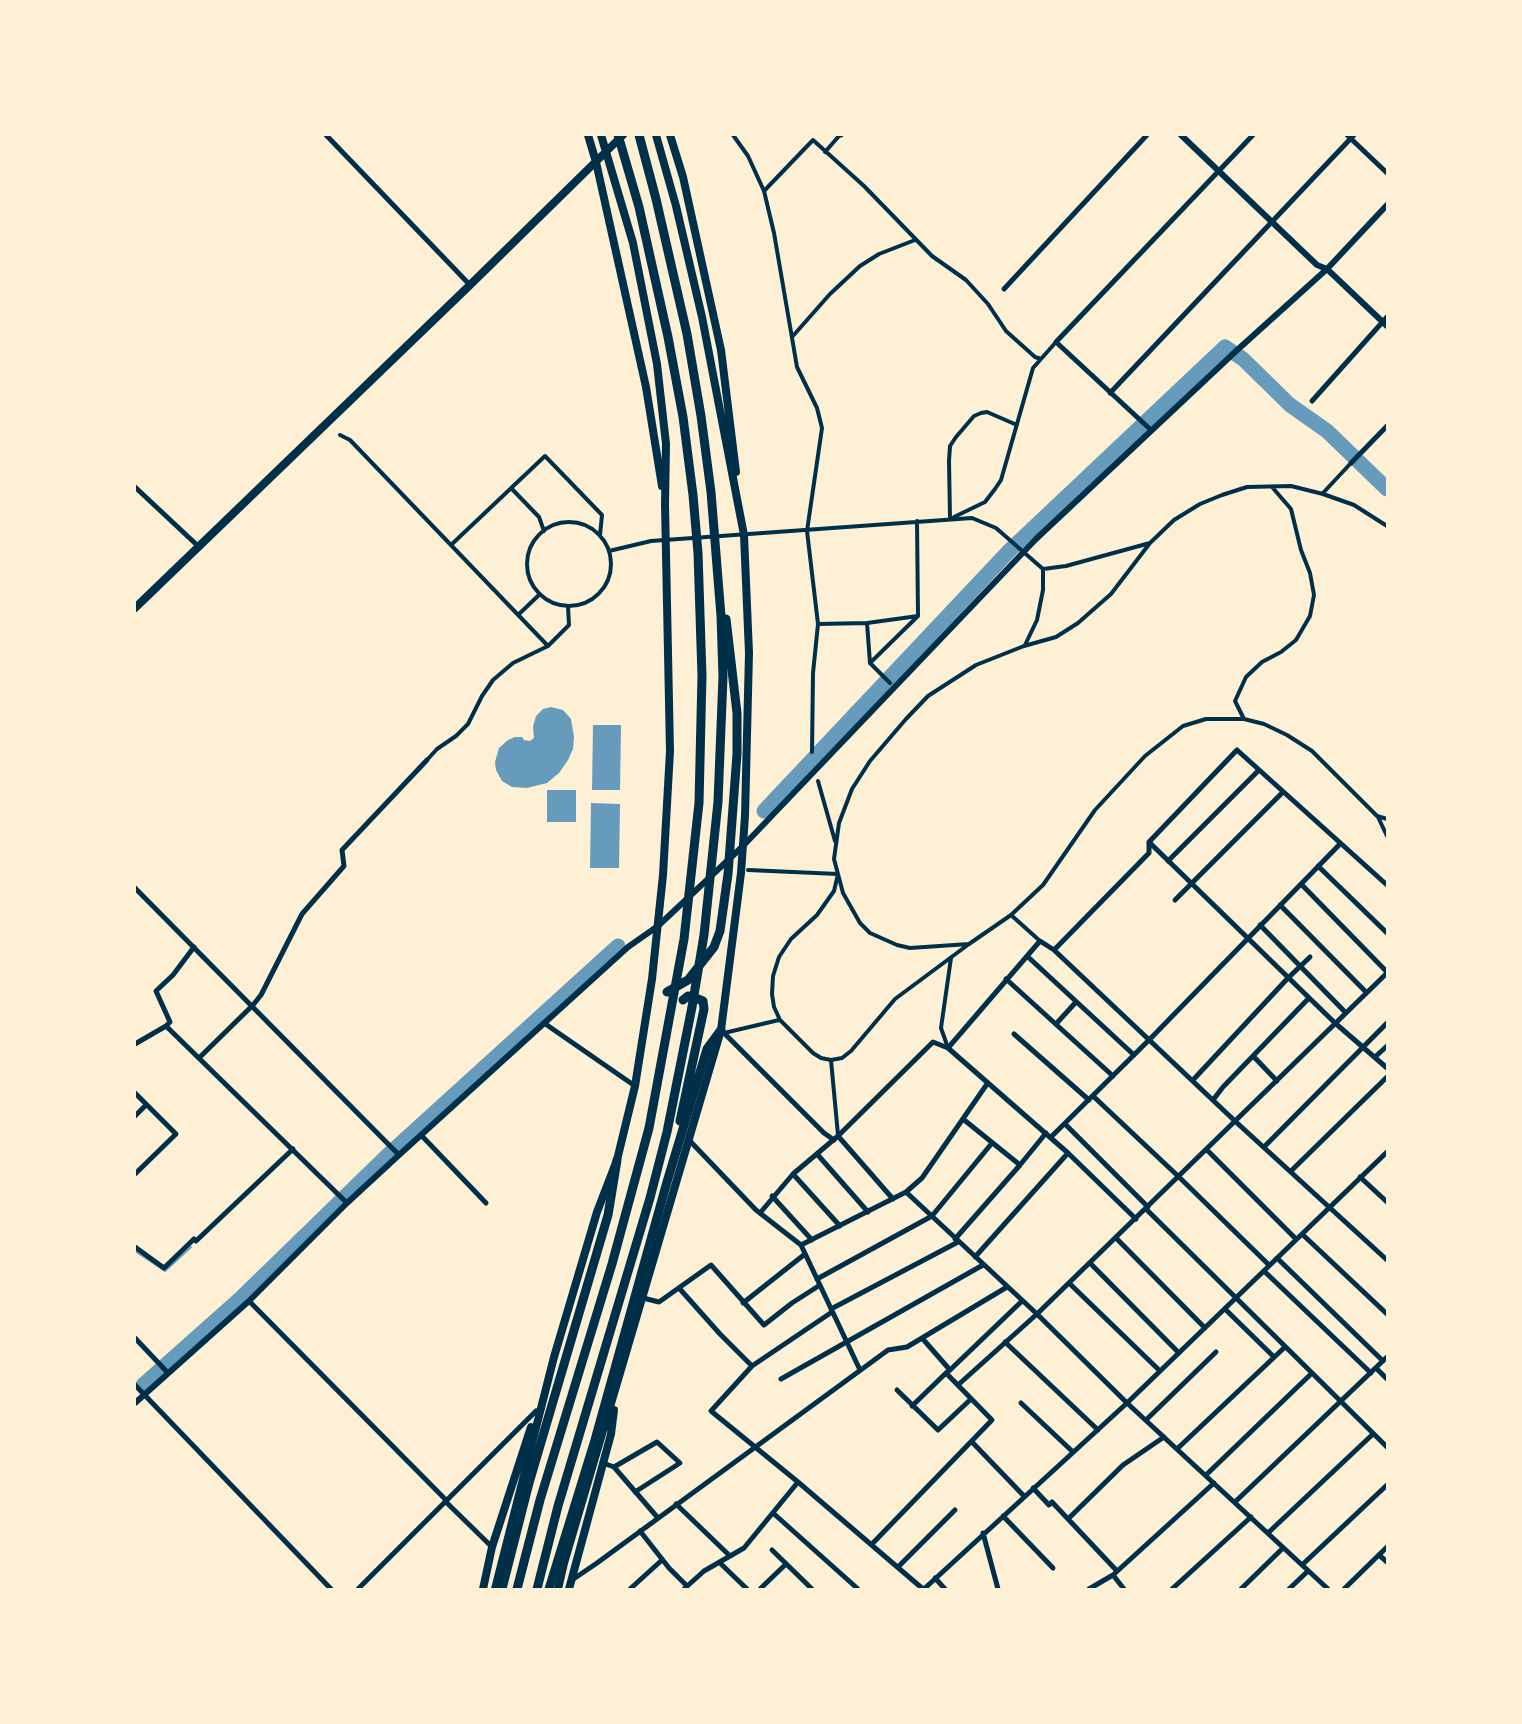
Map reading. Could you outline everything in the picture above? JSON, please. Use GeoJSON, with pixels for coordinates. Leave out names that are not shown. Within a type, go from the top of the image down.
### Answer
{"type":"FeatureCollection","features":[{"type":"Feature","properties":{"kind":"highway"},"geometry":{"type":"LineString","coordinates":[[518,1589],[540,1500],[618,1245],[649,1128],[683,949],[699,803],[702,740],[702,636],[693,495],[682,417],[661,304],[621,135]]}},
{"type":"Feature","properties":{"kind":"highway"},"geometry":{"type":"LineString","coordinates":[[639,135],[687,334],[701,416],[737,714],[737,754],[728,874],[720,931],[714,947],[688,980],[667,992]]}},
{"type":"Feature","properties":{"kind":"highway"},"geometry":{"type":"LineString","coordinates":[[537,1589],[561,1495],[650,1198],[667,1132],[693,1007],[712,870],[718,802],[723,677],[717,552]]}},
{"type":"Feature","properties":{"kind":"highway"},"geometry":{"type":"LineString","coordinates":[[667,1182],[704,1009],[703,1001],[688,996],[683,1000]]}},
{"type":"Feature","properties":{"kind":"highway"},"geometry":{"type":"LineString","coordinates":[[549,1589],[707,1049],[723,1032]]}},
{"type":"Feature","properties":{"kind":"highway"},"geometry":{"type":"LineString","coordinates":[[502,1589],[529,1483],[608,1215],[618,1160]]}},
{"type":"Feature","properties":{"kind":"main road"},"geometry":{"type":"LineString","coordinates":[[588,135],[646,387],[665,505]]}},
{"type":"Feature","properties":{"kind":"main road"},"geometry":{"type":"LineString","coordinates":[[483,1589],[492,1547],[554,1357],[597,1212],[618,1160],[635,1086],[652,979],[663,874],[670,751],[666,444],[657,364],[633,243],[601,135]]}},
{"type":"Feature","properties":{"kind":"main road"},"geometry":{"type":"LineString","coordinates":[[135,608],[470,285],[621,135]]}},
{"type":"Feature","properties":{"kind":"main road"},"geometry":{"type":"LineString","coordinates":[[656,135],[676,206],[702,317],[744,535]]}},
{"type":"Feature","properties":{"kind":"main road"},"geometry":{"type":"LineString","coordinates":[[558,1589],[688,1140],[723,1032],[745,816],[749,653],[744,535],[721,350],[683,177],[670,135]]}},
{"type":"Feature","properties":{"kind":"main road"},"geometry":{"type":"LineString","coordinates":[[495,1589],[554,1357]]}},
{"type":"Feature","properties":{"kind":"main road"},"geometry":{"type":"LineString","coordinates":[[569,1589],[610,1434],[616,1388]]}},
{"type":"Feature","properties":{"kind":"street"},"geometry":{"type":"LineString","coordinates":[[326,135],[470,285]]}},
{"type":"Feature","properties":{"kind":"street"},"geometry":{"type":"LineString","coordinates":[[733,135],[748,156],[764,191],[774,233],[797,367],[817,408],[822,428],[807,531],[818,624],[813,672],[812,752]]}},
{"type":"Feature","properties":{"kind":"street"},"geometry":{"type":"LineString","coordinates":[[825,152],[839,135]]}},
{"type":"Feature","properties":{"kind":"street"},"geometry":{"type":"LineString","coordinates":[[1004,289],[1147,135]]}},
{"type":"Feature","properties":{"kind":"street"},"geometry":{"type":"LineString","coordinates":[[1181,135],[1317,265],[1327,269],[1386,322],[1312,401]]}},
{"type":"Feature","properties":{"kind":"street"},"geometry":{"type":"LineString","coordinates":[[950,519],[985,502],[1001,480],[1033,368],[1253,135]]}},
{"type":"Feature","properties":{"kind":"street"},"geometry":{"type":"LineString","coordinates":[[1110,393],[1350,136],[1387,173]]}},
{"type":"Feature","properties":{"kind":"street"},"geometry":{"type":"LineString","coordinates":[[764,191],[813,140],[864,186],[932,256],[966,280],[988,304],[1006,331],[1035,357],[1041,359]]}},
{"type":"Feature","properties":{"kind":"street"},"geometry":{"type":"LineString","coordinates":[[135,1403],[145,1395],[165,1369],[249,1301],[344,1200],[396,1151],[421,1135],[628,947],[657,926],[742,846],[1036,539],[1327,269],[1387,205]]}},
{"type":"Feature","properties":{"kind":"street"},"geometry":{"type":"LineString","coordinates":[[792,337],[860,266],[879,254],[915,240]]}},
{"type":"Feature","properties":{"kind":"street"},"geometry":{"type":"LineString","coordinates":[[1056,342],[1151,430]]}},
{"type":"Feature","properties":{"kind":"street"},"geometry":{"type":"LineString","coordinates":[[950,519],[950,446],[956,437],[974,416],[981,413],[987,412],[1017,425]]}},
{"type":"Feature","properties":{"kind":"street"},"geometry":{"type":"LineString","coordinates":[[1323,494],[1387,426]]}},
{"type":"Feature","properties":{"kind":"street"},"geometry":{"type":"LineString","coordinates":[[340,435],[350,440],[548,646]]}},
{"type":"Feature","properties":{"kind":"street"},"geometry":{"type":"LineString","coordinates":[[451,545],[545,456],[603,515],[600,536]]}},
{"type":"Feature","properties":{"kind":"street"},"geometry":{"type":"LineString","coordinates":[[135,486],[198,546]]}},
{"type":"Feature","properties":{"kind":"street"},"geometry":{"type":"LineString","coordinates":[[1244,719],[1235,701],[1246,677],[1262,662],[1281,652],[1296,640],[1310,616],[1314,595],[1310,573],[1301,550],[1290,508],[1271,486]]}},
{"type":"Feature","properties":{"kind":"street"},"geometry":{"type":"LineString","coordinates":[[969,944],[910,948],[870,933],[860,923],[843,894],[834,859],[839,823],[852,789],[870,761],[928,696],[976,665],[1024,646],[1056,637],[1091,613],[1111,594],[1150,543],[1174,520],[1200,504],[1222,495],[1247,488],[1290,486],[1354,505],[1387,526]]}},
{"type":"Feature","properties":{"kind":"street"},"geometry":{"type":"LineString","coordinates":[[511,488],[538,517],[544,531]]}},
{"type":"Feature","properties":{"kind":"street"},"geometry":{"type":"LineString","coordinates":[[609,551],[651,541],[972,518],[1006,535],[1043,569],[1066,567],[1150,543]]}},
{"type":"Feature","properties":{"kind":"street"},"geometry":{"type":"LineString","coordinates":[[870,663],[918,616],[917,521]]}},
{"type":"Feature","properties":{"kind":"street"},"geometry":{"type":"LineString","coordinates":[[573,522],[588,527],[600,536],[609,551],[610,571],[602,589],[587,601],[568,606],[553,603],[540,594],[530,579],[527,562],[532,544],[544,531],[558,524],[573,522]]}},
{"type":"Feature","properties":{"kind":"street"},"geometry":{"type":"LineString","coordinates":[[1024,646],[1037,620],[1043,590],[1043,569]]}},
{"type":"Feature","properties":{"kind":"street"},"geometry":{"type":"LineString","coordinates":[[518,615],[540,594]]}},
{"type":"Feature","properties":{"kind":"street"},"geometry":{"type":"LineString","coordinates":[[199,1058],[253,1005],[267,985],[302,914],[344,866],[342,850],[437,749],[456,736],[468,724],[493,680],[513,663],[548,646],[568,625],[568,606]]}},
{"type":"Feature","properties":{"kind":"street"},"geometry":{"type":"LineString","coordinates":[[818,624],[867,623],[918,616]]}},
{"type":"Feature","properties":{"kind":"street"},"geometry":{"type":"LineString","coordinates":[[867,623],[870,663],[890,683]]}},
{"type":"Feature","properties":{"kind":"street"},"geometry":{"type":"LineString","coordinates":[[838,874],[834,891],[818,915],[791,939],[779,957],[773,976],[772,994],[774,1007],[780,1020],[813,1053],[831,1060],[842,1058],[851,1051],[895,999],[931,970],[1011,915],[1042,885],[1095,810],[1145,756],[1183,726],[1206,719],[1244,719],[1264,724],[1312,751],[1377,816],[1387,836]]}},
{"type":"Feature","properties":{"kind":"street"},"geometry":{"type":"LineString","coordinates":[[1054,950],[1149,853],[1149,842],[1237,750],[1387,885]]}},
{"type":"Feature","properties":{"kind":"street"},"geometry":{"type":"LineString","coordinates":[[1168,861],[1259,770]]}},
{"type":"Feature","properties":{"kind":"street"},"geometry":{"type":"LineString","coordinates":[[818,781],[835,843]]}},
{"type":"Feature","properties":{"kind":"street"},"geometry":{"type":"LineString","coordinates":[[1175,900],[1283,792]]}},
{"type":"Feature","properties":{"kind":"street"},"geometry":{"type":"LineString","coordinates":[[1377,816],[1387,819]]}},
{"type":"Feature","properties":{"kind":"street"},"geometry":{"type":"LineString","coordinates":[[1149,842],[1335,1023],[1387,1068]]}},
{"type":"Feature","properties":{"kind":"street"},"geometry":{"type":"LineString","coordinates":[[1340,844],[1150,1039],[1065,1124],[1048,1136],[1020,1165],[957,1240],[832,1310],[752,1366],[711,1411],[923,1589],[1127,1403],[1387,1152]]}},
{"type":"Feature","properties":{"kind":"street"},"geometry":{"type":"LineString","coordinates":[[1318,866],[1387,933]]}},
{"type":"Feature","properties":{"kind":"street"},"geometry":{"type":"LineString","coordinates":[[748,870],[838,874]]}},
{"type":"Feature","properties":{"kind":"street"},"geometry":{"type":"LineString","coordinates":[[958,1385],[1037,1314],[1136,1219],[1387,972],[1301,884]]}},
{"type":"Feature","properties":{"kind":"street"},"geometry":{"type":"LineString","coordinates":[[135,888],[396,1151]]}},
{"type":"Feature","properties":{"kind":"street"},"geometry":{"type":"LineString","coordinates":[[1280,905],[1366,992]]}},
{"type":"Feature","properties":{"kind":"street"},"geometry":{"type":"LineString","coordinates":[[1011,915],[1040,941],[1054,950],[1236,1122],[1387,1260]]}},
{"type":"Feature","properties":{"kind":"street"},"geometry":{"type":"LineString","coordinates":[[1260,926],[1346,1013]]}},
{"type":"Feature","properties":{"kind":"street"},"geometry":{"type":"LineString","coordinates":[[948,1048],[1040,941]]}},
{"type":"Feature","properties":{"kind":"street"},"geometry":{"type":"LineString","coordinates":[[135,1044],[170,1022],[156,991],[172,975],[194,946]]}},
{"type":"Feature","properties":{"kind":"street"},"geometry":{"type":"LineString","coordinates":[[1027,956],[1134,1055]]}},
{"type":"Feature","properties":{"kind":"street"},"geometry":{"type":"LineString","coordinates":[[1193,1080],[1310,957]]}},
{"type":"Feature","properties":{"kind":"street"},"geometry":{"type":"LineString","coordinates":[[948,1048],[941,1028],[951,958]]}},
{"type":"Feature","properties":{"kind":"street"},"geometry":{"type":"LineString","coordinates":[[1006,979],[1113,1076]]}},
{"type":"Feature","properties":{"kind":"street"},"geometry":{"type":"LineString","coordinates":[[1213,1100],[1222,1087],[1254,1057],[1309,998]]}},
{"type":"Feature","properties":{"kind":"street"},"geometry":{"type":"LineString","coordinates":[[1056,1024],[1076,1002]]}},
{"type":"Feature","properties":{"kind":"street"},"geometry":{"type":"LineString","coordinates":[[723,1032],[780,1020]]}},
{"type":"Feature","properties":{"kind":"street"},"geometry":{"type":"LineString","coordinates":[[544,1023],[635,1086]]}},
{"type":"Feature","properties":{"kind":"street"},"geometry":{"type":"LineString","coordinates":[[1264,1147],[1387,1023]]}},
{"type":"Feature","properties":{"kind":"street"},"geometry":{"type":"LineString","coordinates":[[166,1026],[344,1200]]}},
{"type":"Feature","properties":{"kind":"street"},"geometry":{"type":"LineString","coordinates":[[723,1032],[824,1133],[836,1138],[893,1199]]}},
{"type":"Feature","properties":{"kind":"street"},"geometry":{"type":"LineString","coordinates":[[1014,1034],[1091,1098],[1179,1177],[1269,1265]]}},
{"type":"Feature","properties":{"kind":"street"},"geometry":{"type":"LineString","coordinates":[[760,1213],[772,1196],[793,1174],[836,1138],[933,1042],[948,1048],[1068,1153],[1136,1219]]}},
{"type":"Feature","properties":{"kind":"street"},"geometry":{"type":"LineString","coordinates":[[1375,1058],[1387,1046]]}},
{"type":"Feature","properties":{"kind":"street"},"geometry":{"type":"LineString","coordinates":[[1254,1057],[1277,1081]]}},
{"type":"Feature","properties":{"kind":"street"},"geometry":{"type":"LineString","coordinates":[[831,1060],[836,1138]]}},
{"type":"Feature","properties":{"kind":"street"},"geometry":{"type":"LineString","coordinates":[[1291,1171],[1387,1077]]}},
{"type":"Feature","properties":{"kind":"street"},"geometry":{"type":"LineString","coordinates":[[801,1245],[906,1192],[922,1178],[987,1084]]}},
{"type":"Feature","properties":{"kind":"street"},"geometry":{"type":"LineString","coordinates":[[135,1093],[176,1134],[135,1174]]}},
{"type":"Feature","properties":{"kind":"street"},"geometry":{"type":"LineString","coordinates":[[135,1116],[146,1105]]}},
{"type":"Feature","properties":{"kind":"street"},"geometry":{"type":"LineString","coordinates":[[963,1119],[1020,1165]]}},
{"type":"Feature","properties":{"kind":"street"},"geometry":{"type":"LineString","coordinates":[[1065,1124],[1387,1447]]}},
{"type":"Feature","properties":{"kind":"street"},"geometry":{"type":"LineString","coordinates":[[421,1135],[486,1203]]}},
{"type":"Feature","properties":{"kind":"street"},"geometry":{"type":"LineString","coordinates":[[688,1140],[760,1213],[801,1245],[860,1370]]}},
{"type":"Feature","properties":{"kind":"street"},"geometry":{"type":"LineString","coordinates":[[817,1279],[932,1216],[993,1143]]}},
{"type":"Feature","properties":{"kind":"street"},"geometry":{"type":"LineString","coordinates":[[135,1248],[164,1268],[194,1239],[196,1241],[292,1149]]}},
{"type":"Feature","properties":{"kind":"street"},"geometry":{"type":"LineString","coordinates":[[1207,1150],[1296,1239]]}},
{"type":"Feature","properties":{"kind":"street"},"geometry":{"type":"LineString","coordinates":[[975,1257],[1068,1153]]}},
{"type":"Feature","properties":{"kind":"street"},"geometry":{"type":"LineString","coordinates":[[817,1154],[867,1212]]}},
{"type":"Feature","properties":{"kind":"street"},"geometry":{"type":"LineString","coordinates":[[1382,1157],[1387,1162]]}},
{"type":"Feature","properties":{"kind":"street"},"geometry":{"type":"LineString","coordinates":[[793,1174],[840,1226]]}},
{"type":"Feature","properties":{"kind":"street"},"geometry":{"type":"LineString","coordinates":[[1360,1177],[1387,1202]]}},
{"type":"Feature","properties":{"kind":"street"},"geometry":{"type":"LineString","coordinates":[[906,1192],[1037,1314],[1127,1403],[1328,1589]]}},
{"type":"Feature","properties":{"kind":"street"},"geometry":{"type":"LineString","coordinates":[[772,1196],[812,1240]]}},
{"type":"Feature","properties":{"kind":"street"},"geometry":{"type":"LineString","coordinates":[[1302,1234],[1387,1314]]}},
{"type":"Feature","properties":{"kind":"street"},"geometry":{"type":"LineString","coordinates":[[1116,1238],[1205,1328]]}},
{"type":"Feature","properties":{"kind":"street"},"geometry":{"type":"LineString","coordinates":[[743,1303],[805,1254]]}},
{"type":"Feature","properties":{"kind":"street"},"geometry":{"type":"LineString","coordinates":[[1235,1502],[1385,1359],[1277,1258]]}},
{"type":"Feature","properties":{"kind":"street"},"geometry":{"type":"LineString","coordinates":[[1090,1263],[1179,1353]]}},
{"type":"Feature","properties":{"kind":"street"},"geometry":{"type":"LineString","coordinates":[[642,1298],[659,1302],[711,1265],[764,1324],[820,1286]]}},
{"type":"Feature","properties":{"kind":"street"},"geometry":{"type":"LineString","coordinates":[[782,1379],[847,1340],[983,1265]]}},
{"type":"Feature","properties":{"kind":"street"},"geometry":{"type":"LineString","coordinates":[[1264,1271],[1371,1373]]}},
{"type":"Feature","properties":{"kind":"street"},"geometry":{"type":"LineString","coordinates":[[1069,1283],[1160,1371]]}},
{"type":"Feature","properties":{"kind":"street"},"geometry":{"type":"LineString","coordinates":[[571,1580],[888,1350],[907,1347],[1007,1287]]}},
{"type":"Feature","properties":{"kind":"street"},"geometry":{"type":"LineString","coordinates":[[679,1288],[752,1366]]}},
{"type":"Feature","properties":{"kind":"street"},"geometry":{"type":"LineString","coordinates":[[249,1301],[492,1547]]}},
{"type":"Feature","properties":{"kind":"street"},"geometry":{"type":"LineString","coordinates":[[912,1406],[1022,1301]]}},
{"type":"Feature","properties":{"kind":"street"},"geometry":{"type":"LineString","coordinates":[[1225,1309],[1274,1357]]}},
{"type":"Feature","properties":{"kind":"street"},"geometry":{"type":"LineString","coordinates":[[135,1338],[165,1369]]}},
{"type":"Feature","properties":{"kind":"street"},"geometry":{"type":"LineString","coordinates":[[872,1544],[992,1420],[958,1385],[922,1338]]}},
{"type":"Feature","properties":{"kind":"street"},"geometry":{"type":"LineString","coordinates":[[1005,1342],[1098,1430]]}},
{"type":"Feature","properties":{"kind":"street"},"geometry":{"type":"LineString","coordinates":[[1177,1449],[1285,1347]]}},
{"type":"Feature","properties":{"kind":"street"},"geometry":{"type":"LineString","coordinates":[[1146,1420],[1216,1352]]}},
{"type":"Feature","properties":{"kind":"street"},"geometry":{"type":"LineString","coordinates":[[1376,1368],[1387,1379]]}},
{"type":"Feature","properties":{"kind":"street"},"geometry":{"type":"LineString","coordinates":[[1206,1475],[1312,1373]]}},
{"type":"Feature","properties":{"kind":"street"},"geometry":{"type":"LineString","coordinates":[[135,1385],[331,1589]]}},
{"type":"Feature","properties":{"kind":"street"},"geometry":{"type":"LineString","coordinates":[[897,1390],[938,1430],[971,1399]]}},
{"type":"Feature","properties":{"kind":"street"},"geometry":{"type":"LineString","coordinates":[[1021,1403],[1073,1452]]}},
{"type":"Feature","properties":{"kind":"street"},"geometry":{"type":"LineString","coordinates":[[358,1589],[536,1411]]}},
{"type":"Feature","properties":{"kind":"street"},"geometry":{"type":"LineString","coordinates":[[1269,1532],[1373,1434]]}},
{"type":"Feature","properties":{"kind":"street"},"geometry":{"type":"LineString","coordinates":[[1068,1519],[1123,1465],[1164,1437]]}},
{"type":"Feature","properties":{"kind":"street"},"geometry":{"type":"LineString","coordinates":[[614,1467],[657,1442],[680,1463],[635,1492]]}},
{"type":"Feature","properties":{"kind":"street"},"geometry":{"type":"LineString","coordinates":[[972,1442],[1024,1496]]}},
{"type":"Feature","properties":{"kind":"street"},"geometry":{"type":"LineString","coordinates":[[603,1463],[614,1467],[658,1518]]}},
{"type":"Feature","properties":{"kind":"street"},"geometry":{"type":"LineString","coordinates":[[640,1531],[685,1587],[704,1571],[744,1548],[798,1482]]}},
{"type":"Feature","properties":{"kind":"street"},"geometry":{"type":"LineString","coordinates":[[1089,1589],[1115,1573],[1214,1483]]}},
{"type":"Feature","properties":{"kind":"street"},"geometry":{"type":"LineString","coordinates":[[1302,1565],[1387,1485]]}},
{"type":"Feature","properties":{"kind":"street"},"geometry":{"type":"LineString","coordinates":[[1033,1488],[1049,1505],[1052,1503],[1068,1519],[1115,1573],[1124,1589]]}},
{"type":"Feature","properties":{"kind":"street"},"geometry":{"type":"LineString","coordinates":[[676,1504],[730,1556]]}},
{"type":"Feature","properties":{"kind":"street"},"geometry":{"type":"LineString","coordinates":[[898,1567],[955,1510]]}},
{"type":"Feature","properties":{"kind":"street"},"geometry":{"type":"LineString","coordinates":[[773,1513],[858,1589]]}},
{"type":"Feature","properties":{"kind":"street"},"geometry":{"type":"LineString","coordinates":[[1003,1516],[1053,1568]]}},
{"type":"Feature","properties":{"kind":"street"},"geometry":{"type":"LineString","coordinates":[[1172,1589],[1251,1517]]}},
{"type":"Feature","properties":{"kind":"street"},"geometry":{"type":"LineString","coordinates":[[983,1533],[998,1589]]}},
{"type":"Feature","properties":{"kind":"street"},"geometry":{"type":"LineString","coordinates":[[1344,1589],[1387,1547]]}},
{"type":"Feature","properties":{"kind":"street"},"geometry":{"type":"LineString","coordinates":[[1241,1589],[1283,1548]]}},
{"type":"Feature","properties":{"kind":"street"},"geometry":{"type":"LineString","coordinates":[[772,1550],[812,1589]]}},
{"type":"Feature","properties":{"kind":"street"},"geometry":{"type":"LineString","coordinates":[[1379,1555],[1387,1562]]}},
{"type":"Feature","properties":{"kind":"street"},"geometry":{"type":"LineString","coordinates":[[630,1589],[662,1560]]}},
{"type":"Feature","properties":{"kind":"street"},"geometry":{"type":"LineString","coordinates":[[720,1563],[747,1589]]}},
{"type":"Feature","properties":{"kind":"street"},"geometry":{"type":"LineString","coordinates":[[760,1589],[786,1564]]}},
{"type":"Feature","properties":{"kind":"street"},"geometry":{"type":"LineString","coordinates":[[1289,1589],[1308,1571]]}},
{"type":"Feature","properties":{"kind":"street"},"geometry":{"type":"LineString","coordinates":[[935,1578],[945,1589]]}},
{"type":"Feature","properties":{"kind":"water"},"geometry":{"type":"Polygon","coordinates":[[[551,707],[563,710],[571,719],[574,737],[573,749],[568,760],[559,773],[547,783],[527,788],[512,787],[502,781],[496,770],[495,762],[499,748],[515,737],[522,737],[530,741],[534,738],[533,727],[536,716],[543,709],[551,707]]]}},
{"type":"Feature","properties":{"kind":"water"},"geometry":{"type":"Polygon","coordinates":[[[593,725],[621,725],[620,790],[592,790],[593,725]]]}},
{"type":"Feature","properties":{"kind":"water"},"geometry":{"type":"Polygon","coordinates":[[[547,790],[576,790],[576,822],[547,822],[547,790]]]}},
{"type":"Feature","properties":{"kind":"water"},"geometry":{"type":"Polygon","coordinates":[[[591,803],[620,804],[619,868],[590,868],[591,803]]]}},
{"type":"Feature","properties":{"kind":"waterway"},"geometry":{"type":"LineString","coordinates":[[764,811],[1009,551],[1225,347],[1243,359],[1290,405],[1327,431],[1387,489]]}},
{"type":"Feature","properties":{"kind":"waterway"},"geometry":{"type":"LineString","coordinates":[[143,1385],[242,1297],[389,1154],[618,946]]}},
{"type":"Feature","properties":{"kind":"waterway"},"geometry":{"type":"LineString","coordinates":[[135,1251],[165,1271],[191,1247]]}}]}
